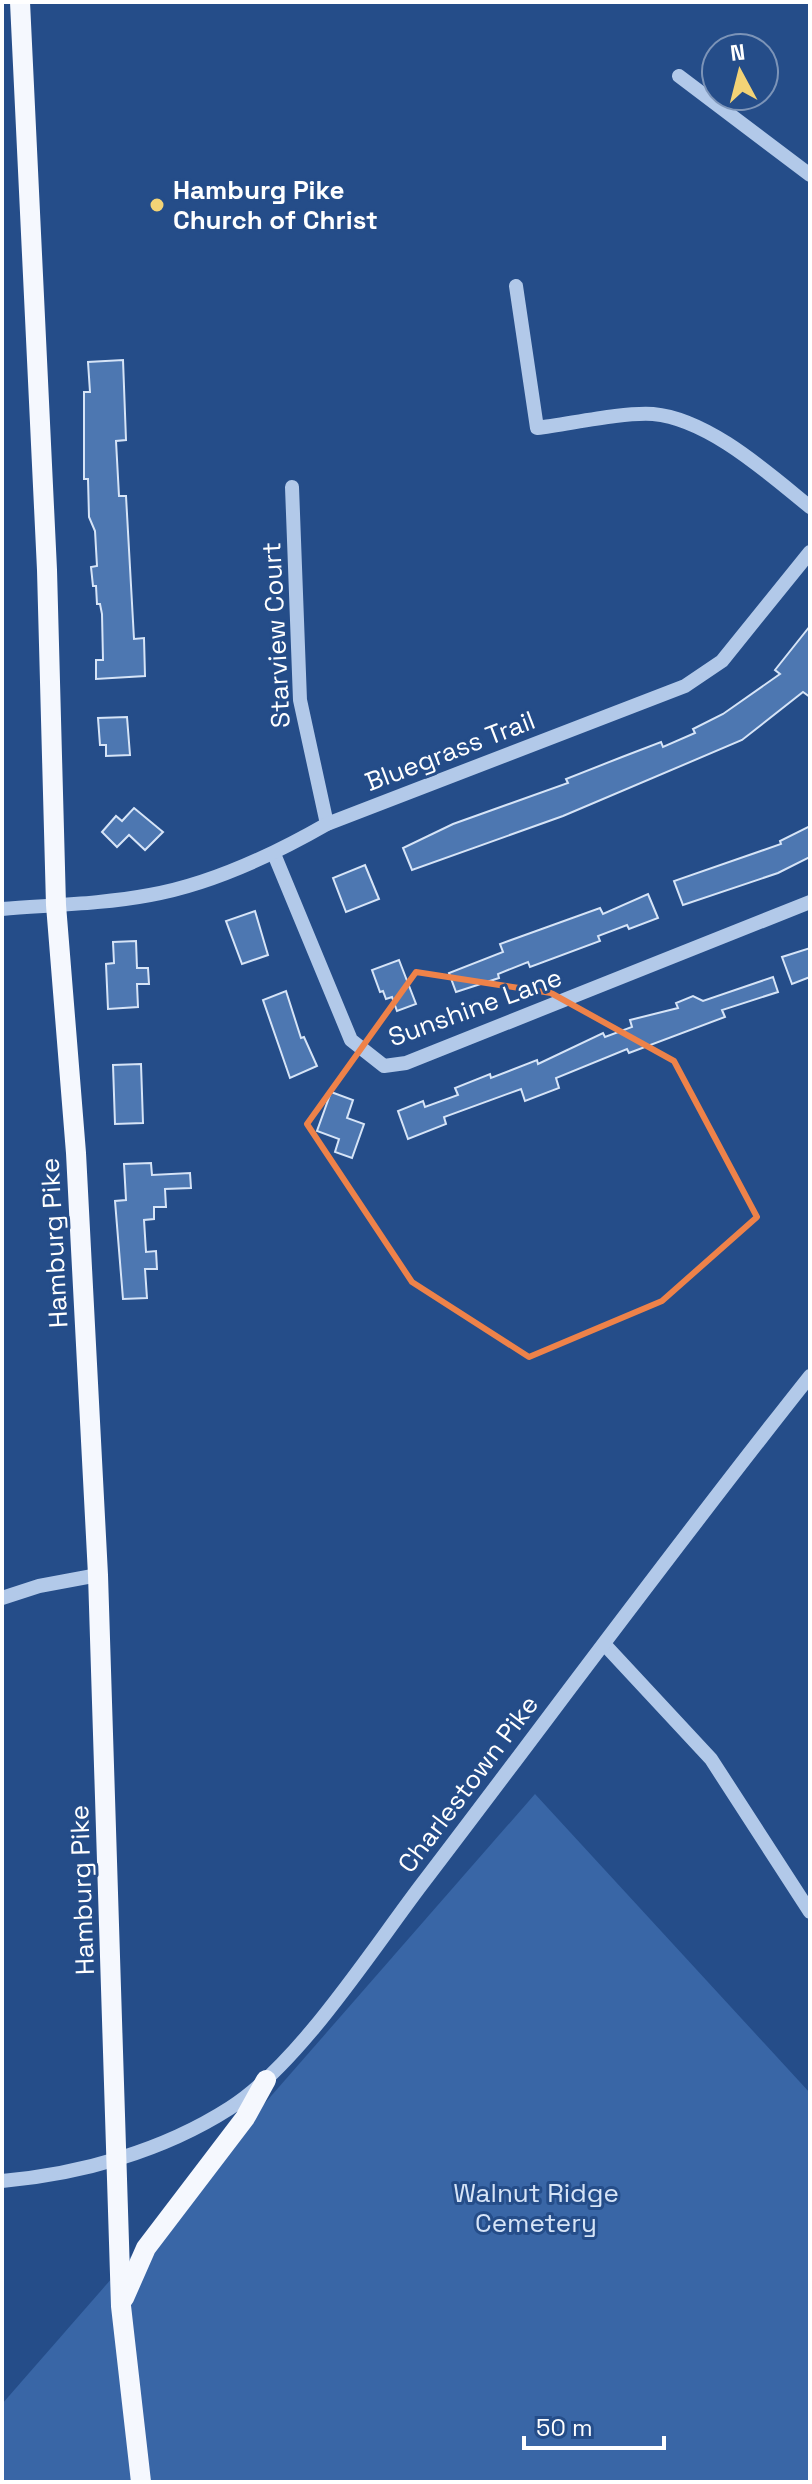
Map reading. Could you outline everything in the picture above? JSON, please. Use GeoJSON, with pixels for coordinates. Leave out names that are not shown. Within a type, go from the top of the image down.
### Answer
{"type":"FeatureCollection","features":[{"type":"Feature","properties":{"kind":"main road","name":"Hamburg Pike"},"geometry":{"type":"LineString","coordinates":[[20,2],[46,555],[56,905],[76,1153],[98,1575],[114,2160],[121,2306],[141,2482]]}},
{"type":"Feature","properties":{"kind":"main road"},"geometry":{"type":"LineString","coordinates":[[121,2306],[146,2248],[245,2118],[266,2080]]}},
{"type":"Feature","properties":{"kind":"street"},"geometry":{"type":"LineString","coordinates":[[679,76],[810,175]]}},
{"type":"Feature","properties":{"kind":"street"},"geometry":{"type":"LineString","coordinates":[[516,286],[537,428],[654,414],[693,427],[748,457],[810,507]]}},
{"type":"Feature","properties":{"kind":"street","name":"Starview Court"},"geometry":{"type":"LineString","coordinates":[[292,487],[300,700],[327,824]]}},
{"type":"Feature","properties":{"kind":"street","name":"Bluegrass Trail"},"geometry":{"type":"LineString","coordinates":[[2,909],[150,895],[274,854],[327,824],[685,686],[722,661],[810,552]]}},
{"type":"Feature","properties":{"kind":"street","name":"Sunshine Lane"},"geometry":{"type":"LineString","coordinates":[[274,854],[351,1040],[384,1066],[406,1063],[810,902]]}},
{"type":"Feature","properties":{"kind":"street","name":"Charlestown Pike"},"geometry":{"type":"LineString","coordinates":[[3,2182],[114,2160],[166,2143],[230,2108],[266,2080],[375,1949],[605,1645],[688,1529],[810,1376]]}},
{"type":"Feature","properties":{"kind":"street"},"geometry":{"type":"LineString","coordinates":[[2,1598],[39,1586],[98,1575]]}},
{"type":"Feature","properties":{"kind":"street"},"geometry":{"type":"LineString","coordinates":[[605,1645],[711,1759],[810,1912]]}},
{"type":"Feature","properties":{"kind":"highlighted area"},"geometry":{"type":"Polygon","coordinates":[[[416,972],[551,993],[674,1061],[757,1217],[662,1301],[529,1357],[412,1282],[307,1124],[416,972]]]}},
{"type":"Feature","properties":{"kind":"green space","name":"Walnut Ridge Cemetery"},"geometry":{"type":"Polygon","coordinates":[[[535,1794],[810,2093],[810,2482],[2,2482],[2,2404],[535,1794]]]}},
{"type":"Feature","properties":{"kind":"building"},"geometry":{"type":"Polygon","coordinates":[[[123,360],[126,440],[116,441],[119,496],[126,496],[134,639],[144,638],[145,676],[96,679],[96,660],[103,660],[102,614],[100,604],[97,604],[91,567],[97,566],[95,531],[89,517],[88,479],[84,479],[84,392],[90,392],[88,362],[123,360]]]}},
{"type":"Feature","properties":{"kind":"building"},"geometry":{"type":"Polygon","coordinates":[[[810,626],[810,697],[803,692],[742,740],[563,816],[412,870],[403,848],[453,824],[568,783],[566,779],[661,742],[663,747],[695,733],[693,729],[723,714],[780,674],[775,670],[810,626]]]}},
{"type":"Feature","properties":{"kind":"building"},"geometry":{"type":"Polygon","coordinates":[[[127,717],[130,755],[106,756],[106,745],[100,745],[98,718],[127,717]]]}},
{"type":"Feature","properties":{"kind":"building"},"geometry":{"type":"Polygon","coordinates":[[[134,808],[163,832],[145,850],[129,835],[117,847],[102,832],[116,816],[122,821],[134,808]]]}},
{"type":"Feature","properties":{"kind":"building"},"geometry":{"type":"Polygon","coordinates":[[[810,826],[810,857],[778,873],[683,905],[674,881],[781,844],[780,841],[810,826]]]}},
{"type":"Feature","properties":{"kind":"building"},"geometry":{"type":"Polygon","coordinates":[[[365,865],[379,899],[346,912],[333,878],[365,865]]]}},
{"type":"Feature","properties":{"kind":"building"},"geometry":{"type":"Polygon","coordinates":[[[648,894],[658,918],[629,929],[627,925],[598,936],[600,941],[530,967],[528,962],[498,974],[499,978],[456,992],[449,973],[503,952],[500,944],[600,908],[603,914],[648,894]]]}},
{"type":"Feature","properties":{"kind":"building"},"geometry":{"type":"Polygon","coordinates":[[[255,911],[268,955],[242,964],[226,921],[255,911]]]}},
{"type":"Feature","properties":{"kind":"building"},"geometry":{"type":"Polygon","coordinates":[[[136,941],[137,968],[148,968],[149,984],[137,984],[138,1007],[108,1009],[106,964],[114,963],[113,942],[136,941]]]}},
{"type":"Feature","properties":{"kind":"building"},"geometry":{"type":"Polygon","coordinates":[[[810,948],[810,977],[792,984],[782,957],[810,948]]]}},
{"type":"Feature","properties":{"kind":"building"},"geometry":{"type":"Polygon","coordinates":[[[399,960],[416,1004],[397,1011],[392,997],[386,999],[383,991],[380,992],[372,970],[399,960]]]}},
{"type":"Feature","properties":{"kind":"building"},"geometry":{"type":"Polygon","coordinates":[[[773,977],[778,992],[722,1010],[725,1017],[629,1053],[627,1049],[556,1078],[559,1088],[525,1101],[521,1089],[444,1117],[446,1124],[408,1139],[398,1111],[423,1101],[425,1107],[458,1095],[455,1088],[490,1074],[491,1078],[537,1060],[538,1064],[603,1033],[605,1037],[632,1027],[630,1020],[678,1008],[676,1003],[693,996],[703,1001],[773,977]]]}},
{"type":"Feature","properties":{"kind":"building"},"geometry":{"type":"Polygon","coordinates":[[[286,991],[301,1038],[304,1037],[317,1066],[290,1078],[263,1000],[286,991]]]}},
{"type":"Feature","properties":{"kind":"building"},"geometry":{"type":"Polygon","coordinates":[[[141,1064],[143,1123],[115,1124],[113,1065],[141,1064]]]}},
{"type":"Feature","properties":{"kind":"building"},"geometry":{"type":"Polygon","coordinates":[[[331,1092],[353,1100],[347,1118],[364,1124],[352,1158],[335,1152],[339,1139],[317,1131],[331,1092]]]}},
{"type":"Feature","properties":{"kind":"building"},"geometry":{"type":"Polygon","coordinates":[[[151,1163],[152,1175],[190,1173],[191,1188],[165,1189],[166,1207],[154,1207],[154,1219],[144,1220],[146,1252],[156,1251],[157,1269],[145,1269],[147,1298],[123,1299],[115,1201],[126,1200],[124,1164],[151,1163]]]}},
{"type":"Feature","properties":{"kind":"place","name":"Hamburg Pike Church of Christ"},"geometry":{"type":"Point","coordinates":[157,205]}}]}
